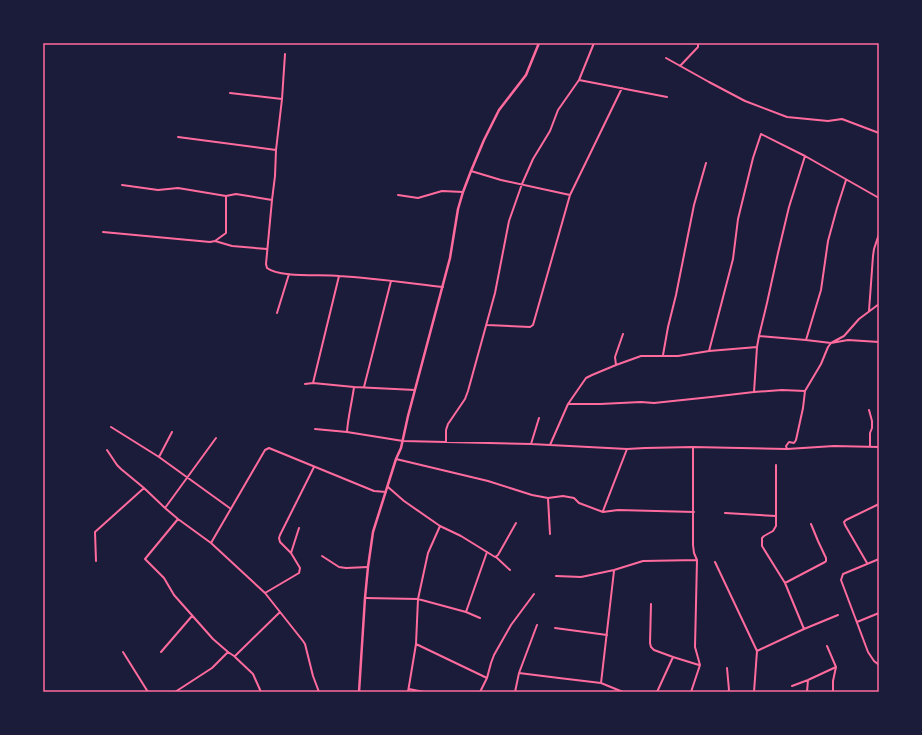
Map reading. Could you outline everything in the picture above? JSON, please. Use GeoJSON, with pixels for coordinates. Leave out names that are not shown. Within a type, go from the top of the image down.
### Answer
{"type":"FeatureCollection","features":[{"type":"Feature","properties":{"kind":"street"},"geometry":{"type":"LineString","coordinates":[[358,692],[365,598],[373,532],[403,441],[408,416],[450,258],[458,209],[463,192],[484,140],[499,110],[526,75],[539,43]]}},
{"type":"Feature","properties":{"kind":"street"},"geometry":{"type":"LineString","coordinates":[[446,442],[446,430],[448,424],[465,399],[468,391],[495,292],[509,221],[522,184],[533,160],[548,135],[558,110],[579,80],[594,43]]}},
{"type":"Feature","properties":{"kind":"street"},"geometry":{"type":"LineString","coordinates":[[680,66],[698,47],[698,43]]}},
{"type":"Feature","properties":{"kind":"street"},"geometry":{"type":"LineString","coordinates":[[285,54],[282,99],[276,150],[276,171],[266,264],[267,268],[274,272],[289,274],[339,276],[443,287]]}},
{"type":"Feature","properties":{"kind":"street"},"geometry":{"type":"LineString","coordinates":[[666,58],[745,101],[787,117],[828,121],[842,119],[879,133]]}},
{"type":"Feature","properties":{"kind":"street"},"geometry":{"type":"LineString","coordinates":[[579,80],[667,97]]}},
{"type":"Feature","properties":{"kind":"street"},"geometry":{"type":"LineString","coordinates":[[486,325],[530,327],[533,325],[570,195],[622,88]]}},
{"type":"Feature","properties":{"kind":"street"},"geometry":{"type":"LineString","coordinates":[[230,94],[282,99]]}},
{"type":"Feature","properties":{"kind":"street"},"geometry":{"type":"LineString","coordinates":[[709,351],[733,259],[738,219],[743,196],[761,134],[805,156],[879,198]]}},
{"type":"Feature","properties":{"kind":"street"},"geometry":{"type":"LineString","coordinates":[[178,137],[276,150]]}},
{"type":"Feature","properties":{"kind":"street"},"geometry":{"type":"LineString","coordinates":[[754,392],[759,336],[789,207],[805,156]]}},
{"type":"Feature","properties":{"kind":"street"},"geometry":{"type":"LineString","coordinates":[[663,356],[694,205],[706,163]]}},
{"type":"Feature","properties":{"kind":"street"},"geometry":{"type":"LineString","coordinates":[[471,171],[570,195]]}},
{"type":"Feature","properties":{"kind":"street"},"geometry":{"type":"LineString","coordinates":[[806,340],[821,290],[828,241],[846,180]]}},
{"type":"Feature","properties":{"kind":"street"},"geometry":{"type":"LineString","coordinates":[[122,185],[158,190],[178,188],[226,196],[236,194],[272,200]]}},
{"type":"Feature","properties":{"kind":"street"},"geometry":{"type":"LineString","coordinates":[[398,195],[418,198],[442,191],[463,192]]}},
{"type":"Feature","properties":{"kind":"street"},"geometry":{"type":"LineString","coordinates":[[215,241],[226,233],[226,196]]}},
{"type":"Feature","properties":{"kind":"street"},"geometry":{"type":"LineString","coordinates":[[103,232],[215,241],[232,246],[268,250]]}},
{"type":"Feature","properties":{"kind":"street"},"geometry":{"type":"LineString","coordinates":[[869,311],[874,248],[879,234]]}},
{"type":"Feature","properties":{"kind":"street"},"geometry":{"type":"LineString","coordinates":[[277,313],[289,274]]}},
{"type":"Feature","properties":{"kind":"street"},"geometry":{"type":"LineString","coordinates":[[313,383],[339,276]]}},
{"type":"Feature","properties":{"kind":"street"},"geometry":{"type":"LineString","coordinates":[[364,387],[391,281]]}},
{"type":"Feature","properties":{"kind":"street"},"geometry":{"type":"LineString","coordinates":[[787,449],[786,446],[789,442],[794,443],[796,440],[805,391],[821,364],[831,343],[844,336],[859,319],[879,304]]}},
{"type":"Feature","properties":{"kind":"street"},"geometry":{"type":"LineString","coordinates":[[616,365],[615,357],[623,334]]}},
{"type":"Feature","properties":{"kind":"street"},"geometry":{"type":"LineString","coordinates":[[759,336],[831,343],[848,340],[879,342]]}},
{"type":"Feature","properties":{"kind":"street"},"geometry":{"type":"LineString","coordinates":[[550,446],[568,404],[586,378],[641,356],[678,356],[709,351],[757,347]]}},
{"type":"Feature","properties":{"kind":"street"},"geometry":{"type":"LineString","coordinates":[[305,384],[313,383],[415,390]]}},
{"type":"Feature","properties":{"kind":"street"},"geometry":{"type":"LineString","coordinates":[[347,432],[354,387]]}},
{"type":"Feature","properties":{"kind":"street"},"geometry":{"type":"LineString","coordinates":[[568,404],[654,403],[754,392],[782,390],[805,391]]}},
{"type":"Feature","properties":{"kind":"street"},"geometry":{"type":"LineString","coordinates":[[869,410],[872,420],[870,446]]}},
{"type":"Feature","properties":{"kind":"street"},"geometry":{"type":"LineString","coordinates":[[531,444],[539,418]]}},
{"type":"Feature","properties":{"kind":"street"},"geometry":{"type":"LineString","coordinates":[[111,427],[158,457],[231,509]]}},
{"type":"Feature","properties":{"kind":"street"},"geometry":{"type":"LineString","coordinates":[[315,429],[347,432],[403,441],[531,444],[627,449],[693,447],[787,449],[834,446],[879,447]]}},
{"type":"Feature","properties":{"kind":"street"},"geometry":{"type":"LineString","coordinates":[[158,457],[172,432]]}},
{"type":"Feature","properties":{"kind":"street"},"geometry":{"type":"LineString","coordinates":[[165,508],[216,438]]}},
{"type":"Feature","properties":{"kind":"street"},"geometry":{"type":"LineString","coordinates":[[691,692],[700,665],[695,647],[697,560],[693,545],[693,447]]}},
{"type":"Feature","properties":{"kind":"street"},"geometry":{"type":"LineString","coordinates":[[211,543],[265,450],[269,448],[374,491],[386,492]]}},
{"type":"Feature","properties":{"kind":"street"},"geometry":{"type":"LineString","coordinates":[[603,512],[627,449]]}},
{"type":"Feature","properties":{"kind":"street"},"geometry":{"type":"LineString","coordinates":[[107,450],[116,465],[178,519],[211,543],[265,593],[305,644],[313,676],[319,692]]}},
{"type":"Feature","properties":{"kind":"street"},"geometry":{"type":"LineString","coordinates":[[396,459],[482,480],[532,496],[548,498],[563,496],[574,498],[579,503],[603,512],[618,510],[694,512]]}},
{"type":"Feature","properties":{"kind":"street"},"geometry":{"type":"LineString","coordinates":[[776,465],[776,526],[762,538],[762,546],[785,583],[804,629]]}},
{"type":"Feature","properties":{"kind":"street"},"geometry":{"type":"LineString","coordinates":[[265,593],[299,574],[300,568],[291,553],[280,542],[279,538],[314,467]]}},
{"type":"Feature","properties":{"kind":"street"},"geometry":{"type":"LineString","coordinates":[[388,487],[404,501],[440,526],[461,536],[496,557],[510,570]]}},
{"type":"Feature","properties":{"kind":"street"},"geometry":{"type":"LineString","coordinates":[[96,560],[95,532],[144,488]]}},
{"type":"Feature","properties":{"kind":"street"},"geometry":{"type":"LineString","coordinates":[[548,498],[550,534]]}},
{"type":"Feature","properties":{"kind":"street"},"geometry":{"type":"LineString","coordinates":[[868,564],[844,522],[879,504]]}},
{"type":"Feature","properties":{"kind":"street"},"geometry":{"type":"LineString","coordinates":[[725,512],[776,516]]}},
{"type":"Feature","properties":{"kind":"street"},"geometry":{"type":"LineString","coordinates":[[178,519],[145,559],[164,578],[174,595],[213,639],[253,674],[261,692]]}},
{"type":"Feature","properties":{"kind":"street"},"geometry":{"type":"LineString","coordinates":[[496,557],[516,523]]}},
{"type":"Feature","properties":{"kind":"street"},"geometry":{"type":"LineString","coordinates":[[785,583],[825,562],[826,560],[812,524]]}},
{"type":"Feature","properties":{"kind":"street"},"geometry":{"type":"LineString","coordinates":[[424,692],[408,691],[416,644],[418,599],[428,553],[440,526]]}},
{"type":"Feature","properties":{"kind":"street"},"geometry":{"type":"LineString","coordinates":[[291,553],[299,528]]}},
{"type":"Feature","properties":{"kind":"street"},"geometry":{"type":"LineString","coordinates":[[466,612],[488,552]]}},
{"type":"Feature","properties":{"kind":"street"},"geometry":{"type":"LineString","coordinates":[[322,556],[339,567],[368,567]]}},
{"type":"Feature","properties":{"kind":"street"},"geometry":{"type":"LineString","coordinates":[[879,559],[843,574],[841,580],[868,652],[874,661],[879,665]]}},
{"type":"Feature","properties":{"kind":"street"},"geometry":{"type":"LineString","coordinates":[[556,576],[581,577],[614,570],[643,561],[697,560]]}},
{"type":"Feature","properties":{"kind":"street"},"geometry":{"type":"LineString","coordinates":[[715,562],[757,651],[754,692]]}},
{"type":"Feature","properties":{"kind":"street"},"geometry":{"type":"LineString","coordinates":[[601,683],[614,570]]}},
{"type":"Feature","properties":{"kind":"street"},"geometry":{"type":"LineString","coordinates":[[480,692],[487,678],[494,655],[514,621],[534,594]]}},
{"type":"Feature","properties":{"kind":"street"},"geometry":{"type":"LineString","coordinates":[[365,598],[418,599],[466,612],[480,618]]}},
{"type":"Feature","properties":{"kind":"street"},"geometry":{"type":"LineString","coordinates":[[651,604],[651,647],[654,650],[673,657],[700,665]]}},
{"type":"Feature","properties":{"kind":"street"},"geometry":{"type":"LineString","coordinates":[[234,656],[280,612]]}},
{"type":"Feature","properties":{"kind":"street"},"geometry":{"type":"LineString","coordinates":[[857,622],[879,613]]}},
{"type":"Feature","properties":{"kind":"street"},"geometry":{"type":"LineString","coordinates":[[757,651],[838,615]]}},
{"type":"Feature","properties":{"kind":"street"},"geometry":{"type":"LineString","coordinates":[[161,652],[192,616]]}},
{"type":"Feature","properties":{"kind":"street"},"geometry":{"type":"LineString","coordinates":[[515,692],[519,673],[536,625]]}},
{"type":"Feature","properties":{"kind":"street"},"geometry":{"type":"LineString","coordinates":[[555,628],[606,635]]}},
{"type":"Feature","properties":{"kind":"street"},"geometry":{"type":"LineString","coordinates":[[416,644],[487,678]]}},
{"type":"Feature","properties":{"kind":"street"},"geometry":{"type":"LineString","coordinates":[[827,646],[836,667],[833,681],[833,692]]}},
{"type":"Feature","properties":{"kind":"street"},"geometry":{"type":"LineString","coordinates":[[123,652],[148,692]]}},
{"type":"Feature","properties":{"kind":"street"},"geometry":{"type":"LineString","coordinates":[[175,692],[212,668],[228,652]]}},
{"type":"Feature","properties":{"kind":"street"},"geometry":{"type":"LineString","coordinates":[[657,692],[673,657]]}},
{"type":"Feature","properties":{"kind":"street"},"geometry":{"type":"LineString","coordinates":[[792,686],[836,667]]}},
{"type":"Feature","properties":{"kind":"street"},"geometry":{"type":"LineString","coordinates":[[727,668],[728,692]]}},
{"type":"Feature","properties":{"kind":"street"},"geometry":{"type":"LineString","coordinates":[[519,673],[601,683],[624,692]]}},
{"type":"Feature","properties":{"kind":"street"},"geometry":{"type":"LineString","coordinates":[[807,692],[808,680]]}}]}
